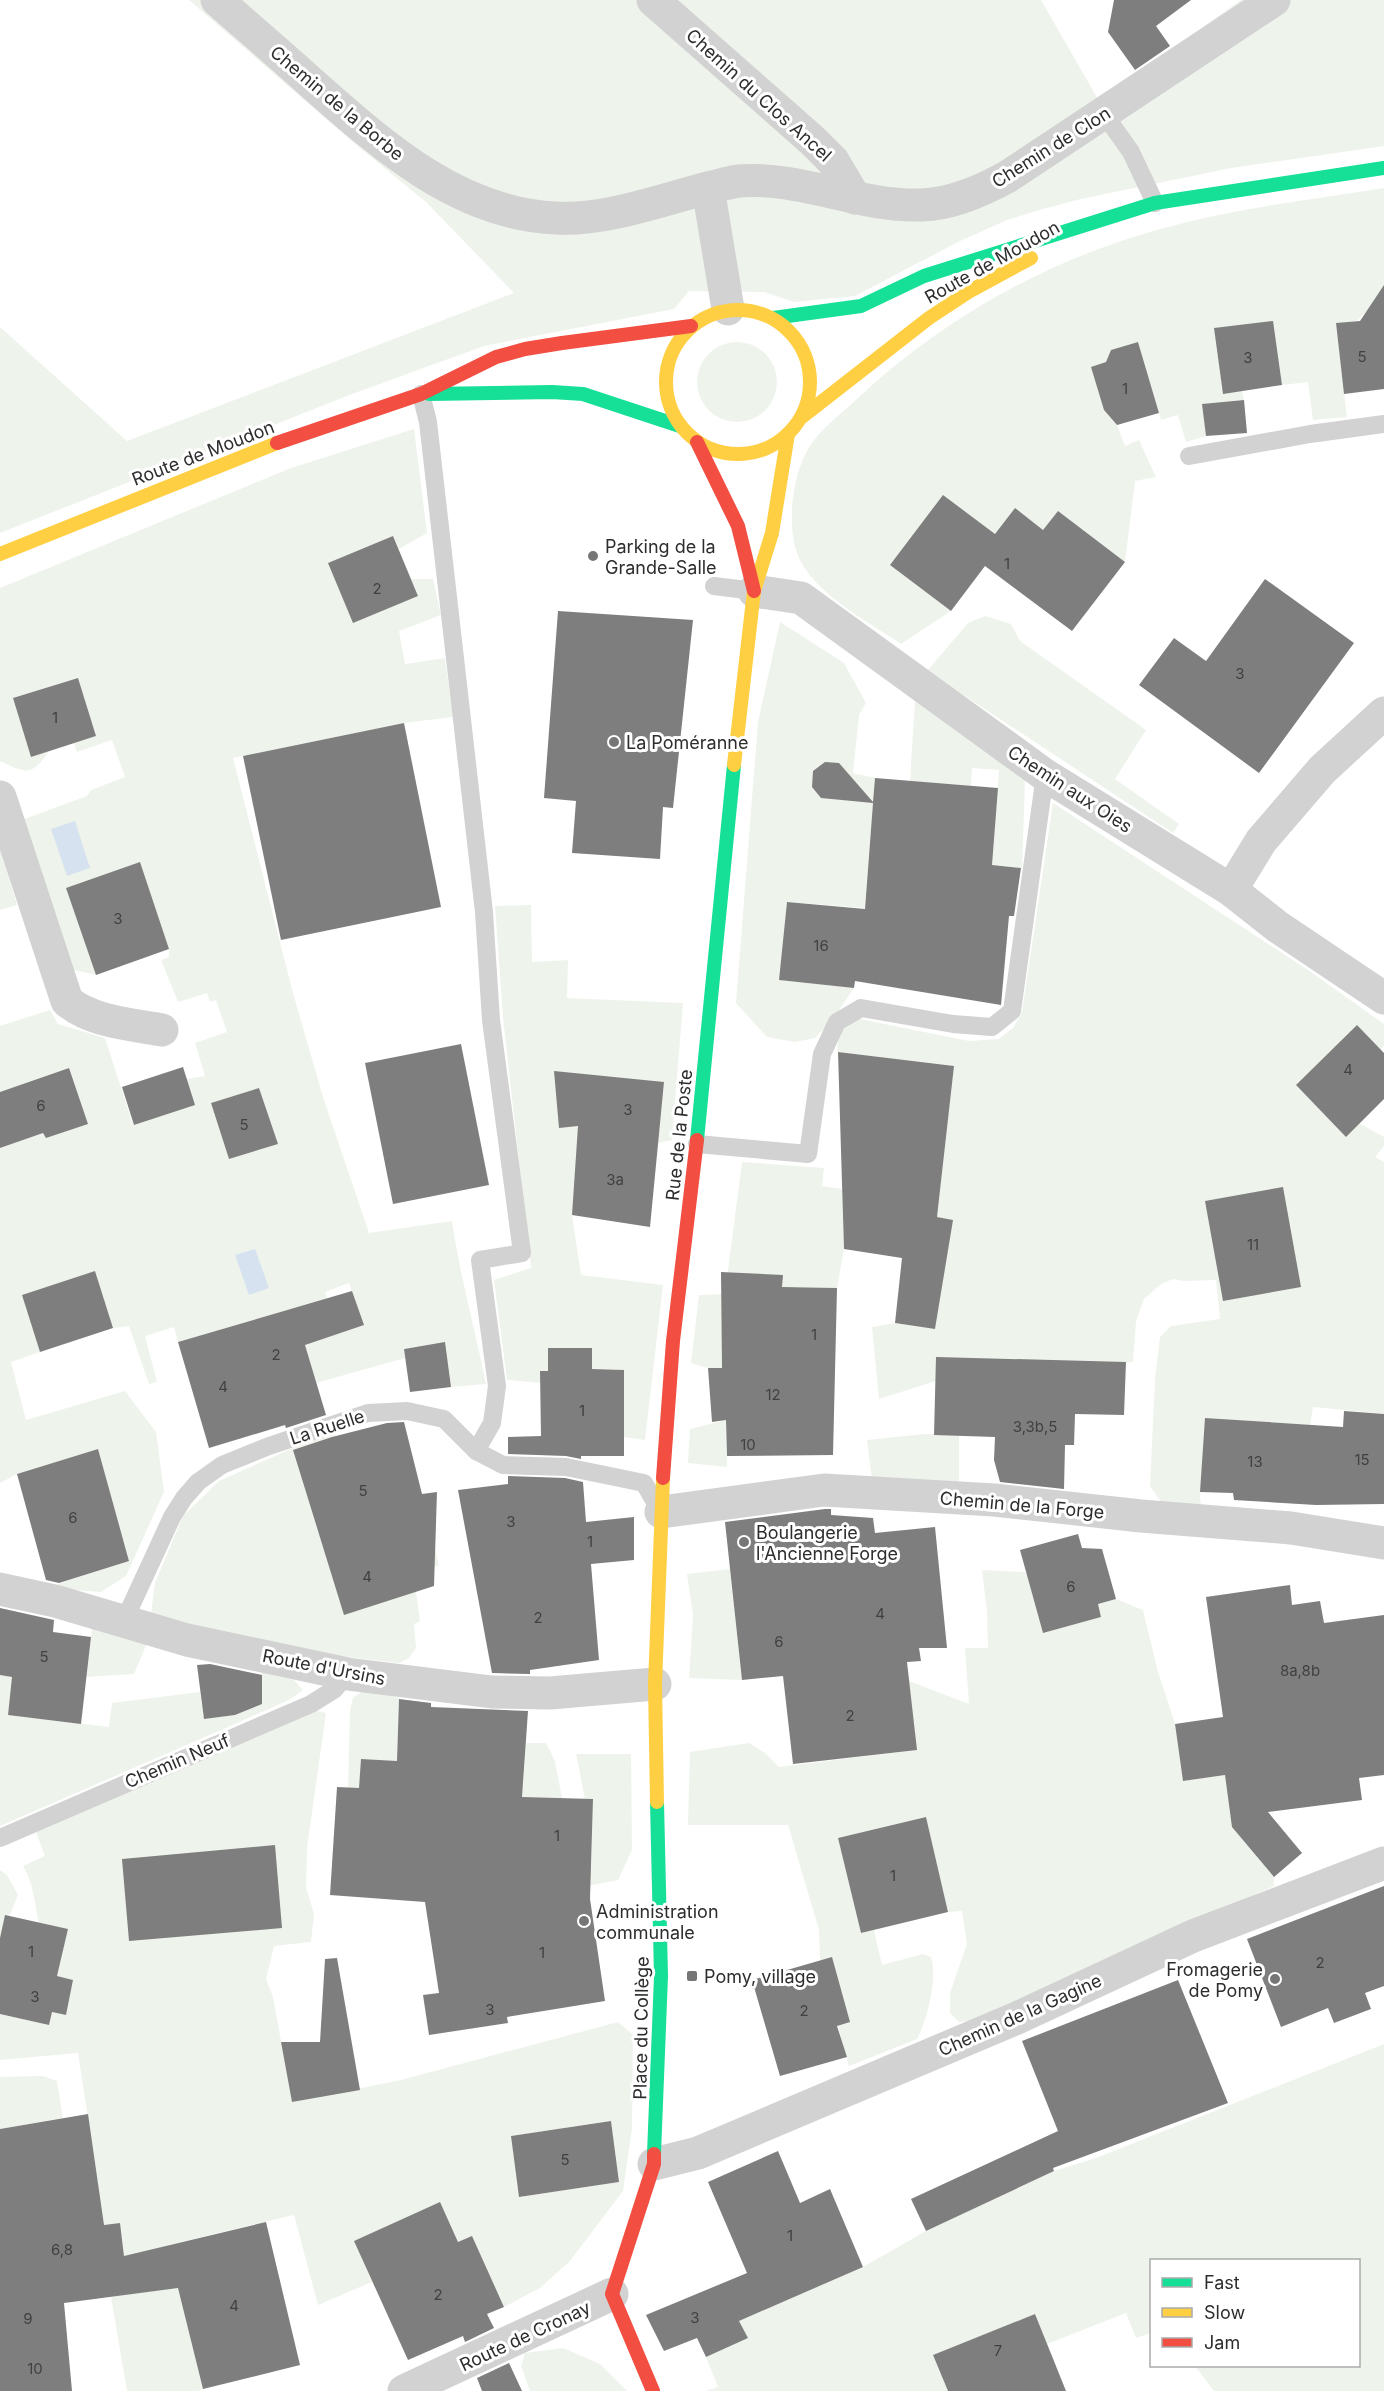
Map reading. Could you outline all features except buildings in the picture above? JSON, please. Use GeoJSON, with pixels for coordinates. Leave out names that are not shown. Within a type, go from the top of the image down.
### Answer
{"type":"FeatureCollection","features":[{"type":"Feature","properties":{"kind":"main road","name":"Route de Moudon"},"geometry":{"type":"LineString","coordinates":[[774,318],[861,306],[924,276],[1155,203],[1384,168]]}},
{"type":"Feature","properties":{"kind":"main road","name":"Route de Moudon"},"geometry":{"type":"LineString","coordinates":[[802,417],[888,348],[970,291],[1083,233],[1155,203]]}},
{"type":"Feature","properties":{"kind":"main road"},"geometry":{"type":"LineString","coordinates":[[728,309],[744,309],[774,318],[795,336],[807,361],[810,390],[802,417],[788,434],[768,448],[744,454],[720,452],[698,442],[680,426],[669,407],[665,385],[667,363],[676,343],[690,327],[708,315],[728,309]]}},
{"type":"Feature","properties":{"kind":"main road","name":"Route de Moudon"},"geometry":{"type":"LineString","coordinates":[[0,554],[253,452],[421,394],[496,357],[525,350],[690,327]]}},
{"type":"Feature","properties":{"kind":"main road","name":"Route de Moudon"},"geometry":{"type":"LineString","coordinates":[[421,394],[552,392],[583,394],[680,426]]}},
{"type":"Feature","properties":{"kind":"main road","name":"Rue de la Poste"},"geometry":{"type":"LineString","coordinates":[[655,1684],[661,1512],[673,1341],[697,1144],[743,679],[754,591],[772,533],[788,434]]}},
{"type":"Feature","properties":{"kind":"main road","name":"Rue de la Poste"},"geometry":{"type":"LineString","coordinates":[[698,442],[738,526],[754,591]]}},
{"type":"Feature","properties":{"kind":"main road","name":"Place du Collège"},"geometry":{"type":"LineString","coordinates":[[612,2294],[654,2164],[661,1976],[655,1684]]}},
{"type":"Feature","properties":{"kind":"main road"},"geometry":{"type":"LineString","coordinates":[[612,2294],[653,2391]]}},
{"type":"Feature","properties":{"kind":"street","name":"Chemin de la Borbe"},"geometry":{"type":"LineString","coordinates":[[217,0],[365,131],[461,195],[500,210],[558,219],[603,214],[708,188]]}},
{"type":"Feature","properties":{"kind":"street","name":"Chemin du Clos Ancel"},"geometry":{"type":"LineString","coordinates":[[653,0],[813,141],[833,161],[855,198]]}},
{"type":"Feature","properties":{"kind":"street","name":"Chemin de Clon"},"geometry":{"type":"LineString","coordinates":[[708,188],[738,181],[766,181],[894,204],[922,205],[951,201],[980,191],[1008,177],[1274,0]]}},
{"type":"Feature","properties":{"kind":"street"},"geometry":{"type":"LineString","coordinates":[[708,188],[728,309]]}},
{"type":"Feature","properties":{"kind":"street","name":"Chemin aux Oies"},"geometry":{"type":"LineString","coordinates":[[754,591],[801,598],[1045,775],[1231,890],[1278,927],[1384,998]]}},
{"type":"Feature","properties":{"kind":"street"},"geometry":{"type":"LineString","coordinates":[[1231,890],[1261,842],[1322,770],[1384,713]]}},
{"type":"Feature","properties":{"kind":"street"},"geometry":{"type":"LineString","coordinates":[[0,797],[67,1000],[77,1009],[91,1015],[162,1030]]}},
{"type":"Feature","properties":{"kind":"street","name":"Chemin de la Forge"},"geometry":{"type":"LineString","coordinates":[[661,1512],[824,1490],[993,1500],[1141,1516],[1291,1528],[1384,1544]]}},
{"type":"Feature","properties":{"kind":"street","name":"Route d'Ursins"},"geometry":{"type":"LineString","coordinates":[[0,1589],[55,1601],[187,1640],[347,1674],[492,1692],[550,1693],[655,1684]]}},
{"type":"Feature","properties":{"kind":"street","name":"Chemin de la Gagine"},"geometry":{"type":"LineString","coordinates":[[654,2164],[698,2153],[1017,2018],[1193,1936],[1384,1863]]}},
{"type":"Feature","properties":{"kind":"street","name":"Route de Cronay"},"geometry":{"type":"LineString","coordinates":[[404,2391],[612,2294]]}},
{"type":"Feature","properties":{"kind":"lane"},"geometry":{"type":"LineString","coordinates":[[1104,114],[1131,152],[1155,203]]}},
{"type":"Feature","properties":{"kind":"lane"},"geometry":{"type":"LineString","coordinates":[[421,394],[428,422],[484,912],[491,1020],[522,1253],[480,1260],[497,1386],[492,1424],[476,1451]]}},
{"type":"Feature","properties":{"kind":"lane"},"geometry":{"type":"LineString","coordinates":[[1190,456],[1310,434],[1384,424]]}},
{"type":"Feature","properties":{"kind":"lane"},"geometry":{"type":"LineString","coordinates":[[714,586],[754,591]]}},
{"type":"Feature","properties":{"kind":"lane"},"geometry":{"type":"LineString","coordinates":[[697,1144],[808,1154],[822,1054],[837,1022],[861,1008],[953,1024],[992,1027],[1012,1011],[1045,775]]}},
{"type":"Feature","properties":{"kind":"lane","name":"La Ruelle"},"geometry":{"type":"LineString","coordinates":[[124,1621],[178,1507],[198,1482],[222,1466],[269,1446],[368,1413],[407,1411],[444,1419],[476,1451],[503,1465],[566,1467],[644,1484]]}},
{"type":"Feature","properties":{"kind":"lane"},"geometry":{"type":"LineString","coordinates":[[661,1512],[644,1484],[664,1459]]}},
{"type":"Feature","properties":{"kind":"lane","name":"Chemin Neuf"},"geometry":{"type":"LineString","coordinates":[[0,1838],[311,1704],[335,1689],[347,1674]]}},
{"type":"Feature","properties":{"kind":"shaded area"},"geometry":{"type":"Polygon","coordinates":[[[189,0],[1041,0],[1099,101],[1241,0],[1384,0],[1384,146],[1231,168],[1043,209],[1007,220],[958,242],[855,296],[794,302],[764,292],[689,291],[674,309],[484,346],[352,394],[0,533],[0,327],[127,441],[514,293],[426,202],[355,144],[189,0]]]}},
{"type":"Feature","properties":{"kind":"shaded area"},"geometry":{"type":"Polygon","coordinates":[[[1384,188],[1384,305],[1370,307],[1357,321],[1336,324],[1347,417],[1313,420],[1308,382],[1282,385],[1272,321],[1214,329],[1244,400],[1203,404],[1206,436],[1186,442],[1178,415],[1161,420],[1138,342],[1111,350],[1106,362],[1104,410],[1117,425],[1125,446],[1139,440],[1156,477],[1135,481],[1125,562],[1058,511],[1043,530],[1015,508],[995,534],[890,565],[951,611],[901,644],[827,593],[804,567],[794,540],[792,510],[796,479],[807,451],[824,429],[889,370],[959,319],[996,296],[1075,258],[1157,230],[1241,211],[1384,188]]]}},
{"type":"Feature","properties":{"kind":"shaded area"},"geometry":{"type":"Polygon","coordinates":[[[729,342],[745,342],[766,353],[777,374],[777,390],[766,411],[745,422],[729,422],[715,416],[703,404],[697,390],[697,374],[703,360],[715,348],[729,342]]]}},
{"type":"Feature","properties":{"kind":"shaded area"},"geometry":{"type":"Polygon","coordinates":[[[414,429],[427,533],[399,549],[393,536],[329,563],[418,595],[411,579],[433,579],[441,615],[399,631],[405,664],[445,658],[453,717],[404,723],[233,758],[293,993],[323,1097],[369,1233],[452,1221],[486,1384],[451,1387],[444,1343],[404,1348],[405,1358],[316,1383],[294,1308],[178,1342],[174,1327],[145,1336],[157,1382],[149,1384],[129,1326],[113,1328],[95,1271],[22,1295],[40,1352],[11,1362],[26,1420],[125,1391],[156,1432],[164,1492],[126,1576],[101,1592],[47,1588],[129,1560],[98,1449],[17,1474],[0,1483],[0,1148],[43,1133],[46,1138],[77,1127],[68,1068],[0,1092],[0,1026],[50,1010],[58,1024],[105,1038],[134,1125],[173,1112],[161,1074],[166,1073],[187,1079],[205,1076],[195,1043],[227,1032],[216,1000],[210,1002],[207,993],[178,1002],[161,960],[169,957],[169,949],[140,862],[96,975],[65,968],[19,821],[87,796],[91,790],[125,777],[112,740],[77,752],[74,743],[96,736],[78,678],[13,698],[31,757],[49,751],[33,769],[23,770],[0,761],[0,588],[291,468],[414,429]],[[259,1088],[211,1103],[229,1159],[277,1144],[259,1088]],[[349,1283],[325,1292],[339,1333],[363,1325],[349,1283]]]}},
{"type":"Feature","properties":{"kind":"shaded area"},"geometry":{"type":"Polygon","coordinates":[[[985,616],[1011,624],[1020,641],[1146,730],[1115,779],[1179,824],[1173,833],[927,671],[968,623],[985,616]]]}},
{"type":"Feature","properties":{"kind":"shaded area"},"geometry":{"type":"Polygon","coordinates":[[[780,622],[844,663],[866,703],[859,715],[853,773],[875,778],[865,908],[787,902],[780,980],[854,988],[833,1019],[815,1038],[795,1042],[767,1037],[736,1003],[758,722],[780,622]]]}},
{"type":"Feature","properties":{"kind":"shaded area"},"geometry":{"type":"Polygon","coordinates":[[[915,700],[1025,780],[1022,868],[992,865],[999,770],[972,768],[971,786],[910,781],[915,700]]]}},
{"type":"Feature","properties":{"kind":"shaded area"},"geometry":{"type":"Polygon","coordinates":[[[1053,803],[1308,970],[1384,1024],[1384,1045],[1381,1050],[1357,1025],[1296,1085],[1346,1136],[1359,1123],[1384,1137],[1384,1146],[1375,1157],[1384,1162],[1384,1414],[1313,1407],[1310,1425],[1206,1418],[1201,1505],[1161,1502],[1150,1486],[1155,1379],[1160,1337],[1171,1326],[1220,1319],[1216,1280],[1173,1279],[1161,1284],[1144,1299],[1136,1321],[1133,1362],[936,1381],[879,1399],[872,1327],[895,1323],[935,1329],[952,1220],[927,1215],[939,1200],[954,1066],[837,1052],[839,1026],[860,1019],[969,1041],[999,1039],[1013,1028],[1022,1012],[1053,803]]]}},
{"type":"Feature","properties":{"kind":"shaded area"},"geometry":{"type":"Polygon","coordinates":[[[0,849],[17,905],[0,910],[0,849]]]}},
{"type":"Feature","properties":{"kind":"shaded area"},"geometry":{"type":"Polygon","coordinates":[[[531,905],[532,962],[568,960],[567,998],[683,1003],[672,1140],[658,1143],[664,1082],[572,1215],[581,1275],[663,1285],[645,1440],[624,1437],[624,1370],[592,1369],[592,1348],[548,1348],[548,1371],[541,1383],[507,1380],[494,1280],[531,1268],[503,1018],[495,906],[531,905]]]}},
{"type":"Feature","properties":{"kind":"shaded area"},"geometry":{"type":"Polygon","coordinates":[[[742,1162],[824,1168],[822,1186],[842,1189],[844,1249],[837,1288],[794,1287],[794,1305],[722,1301],[722,1368],[708,1368],[691,1363],[699,1295],[725,1294],[742,1162]]]}},
{"type":"Feature","properties":{"kind":"shaded area"},"geometry":{"type":"Polygon","coordinates":[[[726,1420],[727,1467],[688,1463],[690,1429],[726,1420]]]}},
{"type":"Feature","properties":{"kind":"shaded area"},"geometry":{"type":"Polygon","coordinates":[[[333,1430],[336,1436],[297,1463],[344,1614],[397,1557],[435,1549],[439,1566],[413,1569],[420,1621],[414,1624],[416,1648],[409,1658],[399,1663],[330,1655],[185,1627],[151,1613],[155,1583],[183,1516],[219,1481],[333,1430]]]}},
{"type":"Feature","properties":{"kind":"shaded area"},"geometry":{"type":"Polygon","coordinates":[[[924,1434],[959,1435],[959,1494],[873,1488],[867,1440],[924,1434]]]}},
{"type":"Feature","properties":{"kind":"shaded area"},"geometry":{"type":"Polygon","coordinates":[[[730,1569],[742,1680],[689,1678],[693,1615],[687,1574],[730,1569]]]}},
{"type":"Feature","properties":{"kind":"shaded area"},"geometry":{"type":"Polygon","coordinates":[[[982,1570],[1026,1572],[1043,1633],[1101,1617],[1098,1604],[1116,1599],[1143,1610],[1158,1672],[1175,1724],[1183,1781],[1225,1775],[1274,1877],[1274,1886],[970,2021],[959,2022],[950,2013],[950,1993],[967,1944],[962,1911],[948,1912],[926,1817],[838,1838],[861,1933],[874,1930],[882,1965],[923,1954],[931,1957],[933,1966],[930,1999],[917,2039],[849,2066],[820,1960],[819,1930],[788,1825],[688,1825],[690,1752],[749,1743],[765,1753],[779,1767],[916,1750],[909,1681],[969,1704],[965,1648],[988,1648],[982,1570]]]}},
{"type":"Feature","properties":{"kind":"shaded area"},"geometry":{"type":"Polygon","coordinates":[[[93,1622],[150,1636],[134,1674],[86,1677],[93,1622]]]}},
{"type":"Feature","properties":{"kind":"shaded area"},"geometry":{"type":"Polygon","coordinates":[[[262,1672],[294,1680],[303,1690],[289,1700],[0,1826],[0,1675],[26,1679],[24,1699],[10,1697],[8,1715],[109,1727],[112,1703],[200,1692],[204,1718],[235,1715],[262,1704],[262,1672]]]}},
{"type":"Feature","properties":{"kind":"shaded area"},"geometry":{"type":"Polygon","coordinates":[[[362,1691],[383,1693],[399,1698],[397,1772],[392,1790],[394,1761],[362,1759],[359,1789],[348,1788],[350,1710],[353,1698],[362,1691]]]}},
{"type":"Feature","properties":{"kind":"shaded area"},"geometry":{"type":"Polygon","coordinates":[[[314,1710],[326,1713],[307,1848],[306,1887],[314,1914],[311,1942],[274,1946],[266,1979],[273,1997],[292,2102],[401,2080],[618,2022],[633,2035],[632,2128],[623,2191],[570,2261],[540,2288],[504,2307],[472,2237],[458,2242],[440,2203],[355,2241],[372,2282],[318,2305],[294,2215],[168,2245],[203,2389],[198,2391],[127,2391],[111,2297],[129,2294],[120,2223],[99,2226],[98,2183],[78,2053],[0,2060],[0,2014],[49,2025],[52,2012],[66,2015],[73,1980],[57,1976],[68,1929],[39,1923],[32,1886],[23,1866],[45,1856],[36,1832],[314,1710]],[[611,2121],[511,2136],[519,2197],[619,2182],[611,2121]]]}},
{"type":"Feature","properties":{"kind":"shaded area"},"geometry":{"type":"Polygon","coordinates":[[[526,1743],[546,1743],[555,1761],[562,1798],[591,1873],[593,1800],[585,1799],[576,1754],[631,1754],[632,1850],[618,1880],[485,1906],[493,1786],[523,1788],[526,1743]]]}},
{"type":"Feature","properties":{"kind":"shaded area"},"geometry":{"type":"Polygon","coordinates":[[[0,1870],[7,1875],[18,1895],[0,1938],[0,1870]]]}},
{"type":"Feature","properties":{"kind":"shaded area"},"geometry":{"type":"Polygon","coordinates":[[[1384,2044],[1384,2391],[1214,2391],[1196,2367],[1360,2367],[1360,2259],[1150,2259],[1150,2333],[1136,2338],[1126,2313],[1047,2344],[1035,2314],[933,2355],[948,2391],[705,2391],[718,2387],[706,2357],[748,2338],[739,2321],[863,2267],[926,2231],[1054,2171],[1096,2158],[1384,2044]]]}},
{"type":"Feature","properties":{"kind":"shaded area"},"geometry":{"type":"Polygon","coordinates":[[[43,2076],[57,2081],[63,2118],[0,2129],[0,2077],[43,2076]]]}},
{"type":"Feature","properties":{"kind":"shaded area"},"geometry":{"type":"Polygon","coordinates":[[[563,2348],[600,2364],[627,2391],[530,2391],[521,2366],[525,2353],[563,2348]]]}},
{"type":"Feature","properties":{"kind":"water"},"geometry":{"type":"Polygon","coordinates":[[[75,821],[90,868],[67,876],[51,829],[75,821]]]}},
{"type":"Feature","properties":{"kind":"water"},"geometry":{"type":"Polygon","coordinates":[[[255,1249],[269,1288],[249,1295],[235,1255],[255,1249]]]}},
{"type":"Feature","properties":{"kind":"traffic: fast"},"geometry":{"type":"LineString","coordinates":[[773,318],[861,306],[924,276],[1155,203],[1384,168]]}},
{"type":"Feature","properties":{"kind":"traffic: fast"},"geometry":{"type":"LineString","coordinates":[[429,394],[552,392],[583,394],[680,426]]}},
{"type":"Feature","properties":{"kind":"traffic: fast"},"geometry":{"type":"LineString","coordinates":[[697,1140],[734,765]]}},
{"type":"Feature","properties":{"kind":"traffic: fast"},"geometry":{"type":"LineString","coordinates":[[654,2154],[661,1976],[657,1802]]}},
{"type":"Feature","properties":{"kind":"traffic: slow"},"geometry":{"type":"LineString","coordinates":[[802,417],[929,318],[970,291],[1031,258]]}},
{"type":"Feature","properties":{"kind":"traffic: slow"},"geometry":{"type":"LineString","coordinates":[[738,310],[766,315],[789,331],[805,354],[810,382],[805,410],[789,433],[766,449],[738,454],[710,449],[687,433],[671,410],[666,382],[671,354],[687,331],[710,315],[738,310]]}},
{"type":"Feature","properties":{"kind":"traffic: slow"},"geometry":{"type":"LineString","coordinates":[[734,765],[754,591],[772,533],[788,434]]}},
{"type":"Feature","properties":{"kind":"traffic: slow"},"geometry":{"type":"LineString","coordinates":[[0,554],[277,443]]}},
{"type":"Feature","properties":{"kind":"traffic: slow"},"geometry":{"type":"LineString","coordinates":[[657,1802],[655,1684],[663,1478]]}},
{"type":"Feature","properties":{"kind":"traffic: jam"},"geometry":{"type":"LineString","coordinates":[[277,443],[421,394],[496,357],[525,349],[562,343],[691,326]]}},
{"type":"Feature","properties":{"kind":"traffic: jam"},"geometry":{"type":"LineString","coordinates":[[697,442],[738,526],[754,591]]}},
{"type":"Feature","properties":{"kind":"traffic: jam"},"geometry":{"type":"LineString","coordinates":[[663,1478],[673,1341],[697,1140]]}},
{"type":"Feature","properties":{"kind":"traffic: jam"},"geometry":{"type":"LineString","coordinates":[[653,2391],[612,2294],[654,2164],[654,2154]]}},
{"type":"Feature","properties":{"kind":"place","name":"Parking de la Grande-Salle"},"geometry":{"type":"Point","coordinates":[593,556]}},
{"type":"Feature","properties":{"kind":"place","name":"La Poméranne"},"geometry":{"type":"Point","coordinates":[614,742]}},
{"type":"Feature","properties":{"kind":"place","name":"Boulangerie l'Ancienne Forge"},"geometry":{"type":"Point","coordinates":[744,1542]}},
{"type":"Feature","properties":{"kind":"place","name":"Administration communale"},"geometry":{"type":"Point","coordinates":[584,1921]}},
{"type":"Feature","properties":{"kind":"place","name":"Pomy, village"},"geometry":{"type":"Point","coordinates":[692,1976]}},
{"type":"Feature","properties":{"kind":"place","name":"Fromagerie de Pomy"},"geometry":{"type":"Point","coordinates":[1275,1979]}}]}
